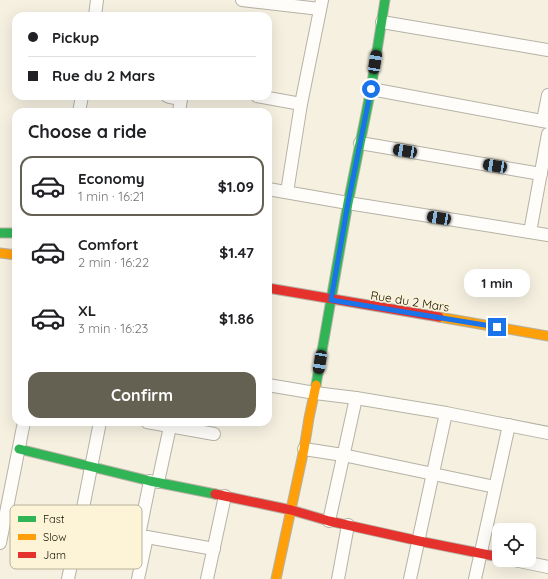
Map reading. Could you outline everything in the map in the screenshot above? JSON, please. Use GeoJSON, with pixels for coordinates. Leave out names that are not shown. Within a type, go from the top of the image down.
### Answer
{"type":"FeatureCollection","features":[{"type":"Feature","properties":{"kind":"street"},"geometry":{"type":"LineString","coordinates":[[96,12],[97,0]]}},
{"type":"Feature","properties":{"kind":"street"},"geometry":{"type":"LineString","coordinates":[[242,0],[321,4],[287,192]]}},
{"type":"Feature","properties":{"kind":"street"},"geometry":{"type":"LineString","coordinates":[[276,579],[315,393],[348,203],[371,89],[385,0]]}},
{"type":"Feature","properties":{"kind":"street"},"geometry":{"type":"LineString","coordinates":[[382,22],[548,50]]}},
{"type":"Feature","properties":{"kind":"street"},"geometry":{"type":"LineString","coordinates":[[371,89],[546,121],[548,94]]}},
{"type":"Feature","properties":{"kind":"street"},"geometry":{"type":"LineString","coordinates":[[272,99],[302,104]]}},
{"type":"Feature","properties":{"kind":"street"},"geometry":{"type":"LineString","coordinates":[[530,232],[548,134]]}},
{"type":"Feature","properties":{"kind":"street"},"geometry":{"type":"LineString","coordinates":[[360,143],[540,174]]}},
{"type":"Feature","properties":{"kind":"street"},"geometry":{"type":"LineString","coordinates":[[272,190],[548,235]]}},
{"type":"Feature","properties":{"kind":"street"},"geometry":{"type":"LineString","coordinates":[[0,232],[12,233]]}},
{"type":"Feature","properties":{"kind":"street"},"geometry":{"type":"LineString","coordinates":[[0,253],[12,254]]}},
{"type":"Feature","properties":{"kind":"street","name":"Rue du 2 Mars"},"geometry":{"type":"LineString","coordinates":[[272,289],[548,336]]}},
{"type":"Feature","properties":{"kind":"street"},"geometry":{"type":"LineString","coordinates":[[272,386],[446,413],[548,433]]}},
{"type":"Feature","properties":{"kind":"street"},"geometry":{"type":"LineString","coordinates":[[329,521],[356,398]]}},
{"type":"Feature","properties":{"kind":"street"},"geometry":{"type":"LineString","coordinates":[[410,579],[446,413]]}},
{"type":"Feature","properties":{"kind":"street"},"geometry":{"type":"LineString","coordinates":[[476,579],[509,425]]}},
{"type":"Feature","properties":{"kind":"street"},"geometry":{"type":"LineString","coordinates":[[0,543],[23,426]]}},
{"type":"Feature","properties":{"kind":"street"},"geometry":{"type":"LineString","coordinates":[[84,505],[99,426]]}},
{"type":"Feature","properties":{"kind":"street"},"geometry":{"type":"LineString","coordinates":[[142,545],[154,482],[170,426]]}},
{"type":"Feature","properties":{"kind":"street"},"geometry":{"type":"LineString","coordinates":[[180,426],[214,434]]}},
{"type":"Feature","properties":{"kind":"street"},"geometry":{"type":"LineString","coordinates":[[19,449],[154,482],[291,510],[329,521],[492,555]]}},
{"type":"Feature","properties":{"kind":"street"},"geometry":{"type":"LineString","coordinates":[[304,449],[343,455],[495,487]]}},
{"type":"Feature","properties":{"kind":"street"},"geometry":{"type":"LineString","coordinates":[[207,579],[225,496]]}},
{"type":"Feature","properties":{"kind":"street"},"geometry":{"type":"LineString","coordinates":[[338,579],[348,525]]}},
{"type":"Feature","properties":{"kind":"street"},"geometry":{"type":"LineString","coordinates":[[143,536],[214,549]]}},
{"type":"Feature","properties":{"kind":"street"},"geometry":{"type":"LineString","coordinates":[[536,565],[548,567]]}},
{"type":"Feature","properties":{"kind":"street"},"geometry":{"type":"LineString","coordinates":[[68,579],[70,569]]}},
{"type":"Feature","properties":{"kind":"street"},"geometry":{"type":"LineString","coordinates":[[138,579],[139,569]]}},
{"type":"Feature","properties":{"kind":"traffic: fast"},"geometry":{"type":"LineString","coordinates":[[316,385],[348,203],[371,89],[385,0]]}},
{"type":"Feature","properties":{"kind":"traffic: fast"},"geometry":{"type":"LineString","coordinates":[[0,233],[12,233]]}},
{"type":"Feature","properties":{"kind":"traffic: fast"},"geometry":{"type":"LineString","coordinates":[[19,449],[150,481],[215,494]]}},
{"type":"Feature","properties":{"kind":"traffic: slow"},"geometry":{"type":"LineString","coordinates":[[0,253],[12,254]]}},
{"type":"Feature","properties":{"kind":"traffic: slow"},"geometry":{"type":"LineString","coordinates":[[439,317],[548,336]]}},
{"type":"Feature","properties":{"kind":"traffic: slow"},"geometry":{"type":"LineString","coordinates":[[276,579],[316,385]]}},
{"type":"Feature","properties":{"kind":"traffic: jam"},"geometry":{"type":"LineString","coordinates":[[272,289],[439,317]]}},
{"type":"Feature","properties":{"kind":"traffic: jam"},"geometry":{"type":"LineString","coordinates":[[215,494],[291,510],[329,521],[492,556]]}},
{"type":"Feature","properties":{"kind":"route"},"geometry":{"type":"LineString","coordinates":[[371,89],[348,203],[331,300],[497,327]]}}]}
